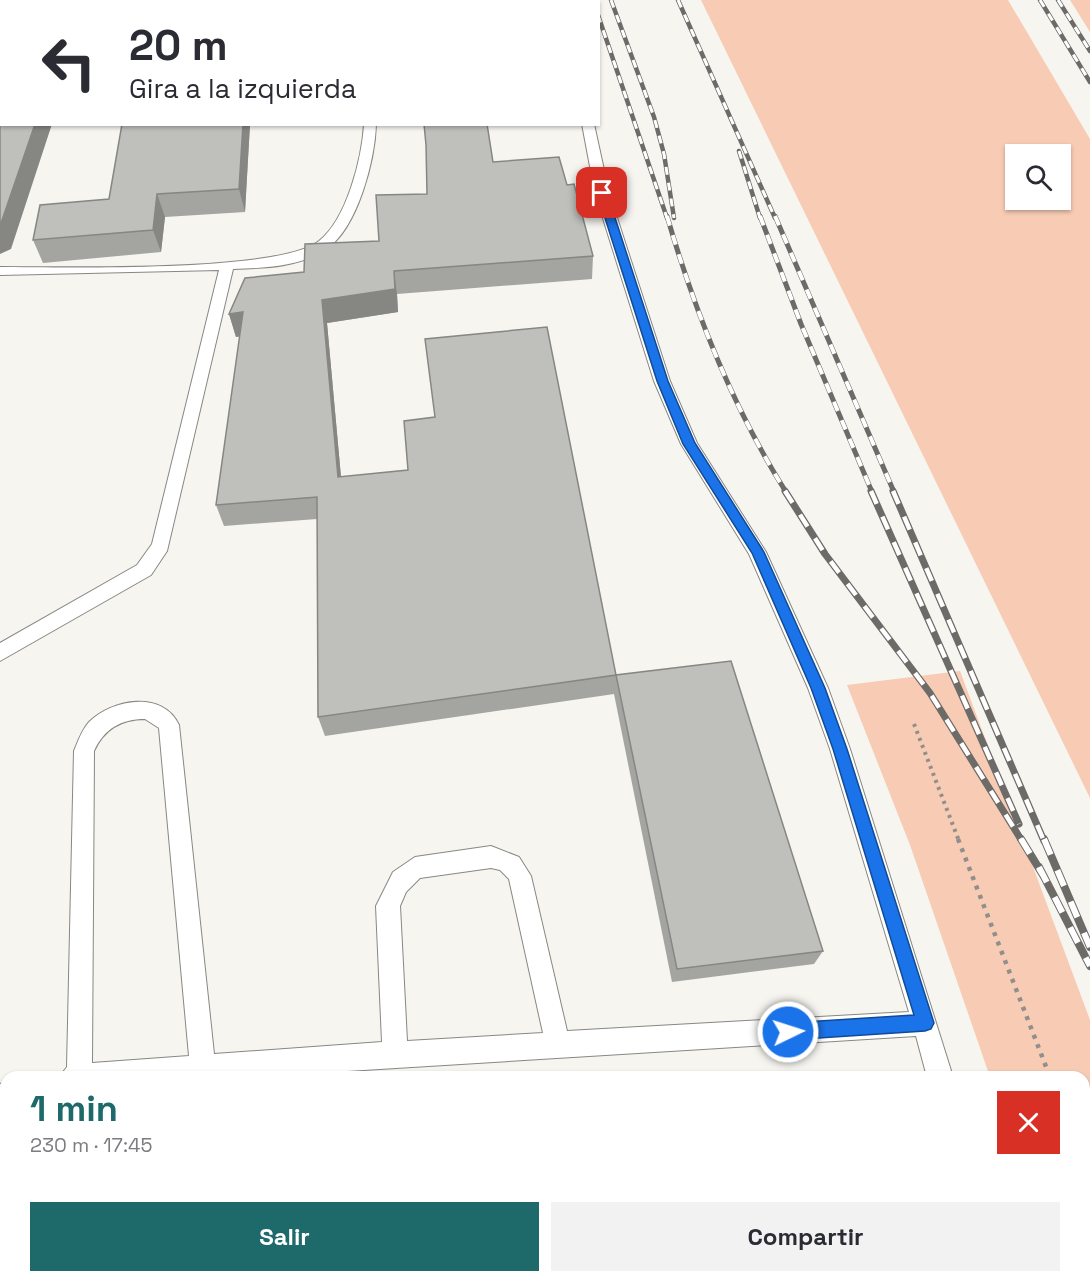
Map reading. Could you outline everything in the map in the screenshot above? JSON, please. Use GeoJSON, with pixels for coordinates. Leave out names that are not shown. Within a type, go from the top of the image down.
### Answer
{"type":"FeatureCollection","features":[{"type":"Feature","properties":{"kind":"lane"},"geometry":{"type":"LineString","coordinates":[[0,271],[128,270],[263,263],[292,257],[323,245],[337,229],[365,170],[370,126]]}},
{"type":"Feature","properties":{"kind":"lane"},"geometry":{"type":"LineString","coordinates":[[588,126],[602,193],[662,381],[689,444],[758,552],[818,688],[840,749],[938,1071]]}},
{"type":"Feature","properties":{"kind":"lane"},"geometry":{"type":"LineString","coordinates":[[0,653],[144,570],[156,556],[227,265]]}},
{"type":"Feature","properties":{"kind":"lane"},"geometry":{"type":"LineString","coordinates":[[77,1071],[84,752],[98,726],[121,712],[136,709],[155,712],[164,717],[169,725],[203,1071]]}},
{"type":"Feature","properties":{"kind":"lane"},"geometry":{"type":"LineString","coordinates":[[395,1054],[388,906],[397,884],[415,867],[490,857],[510,863],[520,876],[558,1046]]}},
{"type":"Feature","properties":{"kind":"lane"},"geometry":{"type":"LineString","coordinates":[[223,1071],[395,1054],[925,1023]]}},
{"type":"Feature","properties":{"kind":"path"},"geometry":{"type":"LineString","coordinates":[[914,724],[1048,1071]]}},
{"type":"Feature","properties":{"kind":"shaded area"},"geometry":{"type":"Polygon","coordinates":[[[701,0],[1008,0],[1090,139],[1090,798],[701,0]]]}},
{"type":"Feature","properties":{"kind":"shaded area"},"geometry":{"type":"Polygon","coordinates":[[[1070,0],[1090,0],[1090,32],[1070,0]]]}},
{"type":"Feature","properties":{"kind":"shaded area"},"geometry":{"type":"Polygon","coordinates":[[[960,671],[1090,1020],[1090,1071],[988,1071],[910,845],[847,685],[960,671]]]}},
{"type":"Feature","properties":{"kind":"building"},"geometry":{"type":"Polygon","coordinates":[[[0,126],[34,126],[0,226],[0,126]]]}},
{"type":"Feature","properties":{"kind":"building"},"geometry":{"type":"Polygon","coordinates":[[[122,126],[243,126],[239,189],[157,194],[153,230],[33,240],[40,205],[109,199],[122,126]]]}},
{"type":"Feature","properties":{"kind":"building"},"geometry":{"type":"Polygon","coordinates":[[[424,126],[487,126],[493,162],[559,157],[567,185],[574,184],[593,256],[394,271],[395,289],[322,300],[338,477],[408,470],[404,421],[435,417],[425,339],[547,327],[616,675],[318,717],[317,497],[216,505],[243,312],[229,314],[245,278],[304,272],[305,244],[379,241],[376,195],[427,194],[424,126]]]}},
{"type":"Feature","properties":{"kind":"building"},"geometry":{"type":"Polygon","coordinates":[[[731,661],[823,951],[677,969],[616,675],[731,661]]]}},
{"type":"Feature","properties":{"kind":"railway"},"geometry":{"type":"LineString","coordinates":[[611,0],[654,117],[664,154],[674,218]]}},
{"type":"Feature","properties":{"kind":"railway"},"geometry":{"type":"LineString","coordinates":[[678,0],[775,218]]}},
{"type":"Feature","properties":{"kind":"railway"},"geometry":{"type":"LineString","coordinates":[[1040,0],[1090,82]]}},
{"type":"Feature","properties":{"kind":"railway"},"geometry":{"type":"LineString","coordinates":[[1058,0],[1090,51]]}},
{"type":"Feature","properties":{"kind":"railway"},"geometry":{"type":"LineString","coordinates":[[600,21],[667,218]]}},
{"type":"Feature","properties":{"kind":"railway"},"geometry":{"type":"LineString","coordinates":[[739,151],[760,218]]}},
{"type":"Feature","properties":{"kind":"railway"},"geometry":{"type":"LineString","coordinates":[[667,216],[690,288],[732,393],[786,492]]}},
{"type":"Feature","properties":{"kind":"railway"},"geometry":{"type":"LineString","coordinates":[[760,216],[801,324],[872,492]]}},
{"type":"Feature","properties":{"kind":"railway"},"geometry":{"type":"LineString","coordinates":[[775,216],[894,492]]}},
{"type":"Feature","properties":{"kind":"railway"},"geometry":{"type":"LineString","coordinates":[[785,491],[825,554],[930,693],[1022,841]]}},
{"type":"Feature","properties":{"kind":"railway"},"geometry":{"type":"LineString","coordinates":[[871,491],[1019,824]]}},
{"type":"Feature","properties":{"kind":"railway"},"geometry":{"type":"LineString","coordinates":[[893,491],[1044,841]]}},
{"type":"Feature","properties":{"kind":"railway"},"geometry":{"type":"LineString","coordinates":[[1021,839],[1043,875]]}},
{"type":"Feature","properties":{"kind":"railway"},"geometry":{"type":"LineString","coordinates":[[1044,839],[1090,947]]}},
{"type":"Feature","properties":{"kind":"railway"},"geometry":{"type":"LineString","coordinates":[[1039,867],[1090,966]]}},
{"type":"Feature","properties":{"kind":"route"},"geometry":{"type":"LineString","coordinates":[[602,193],[662,381],[689,444],[758,552],[818,688],[840,749],[925,1023],[788,1032]]}}]}
